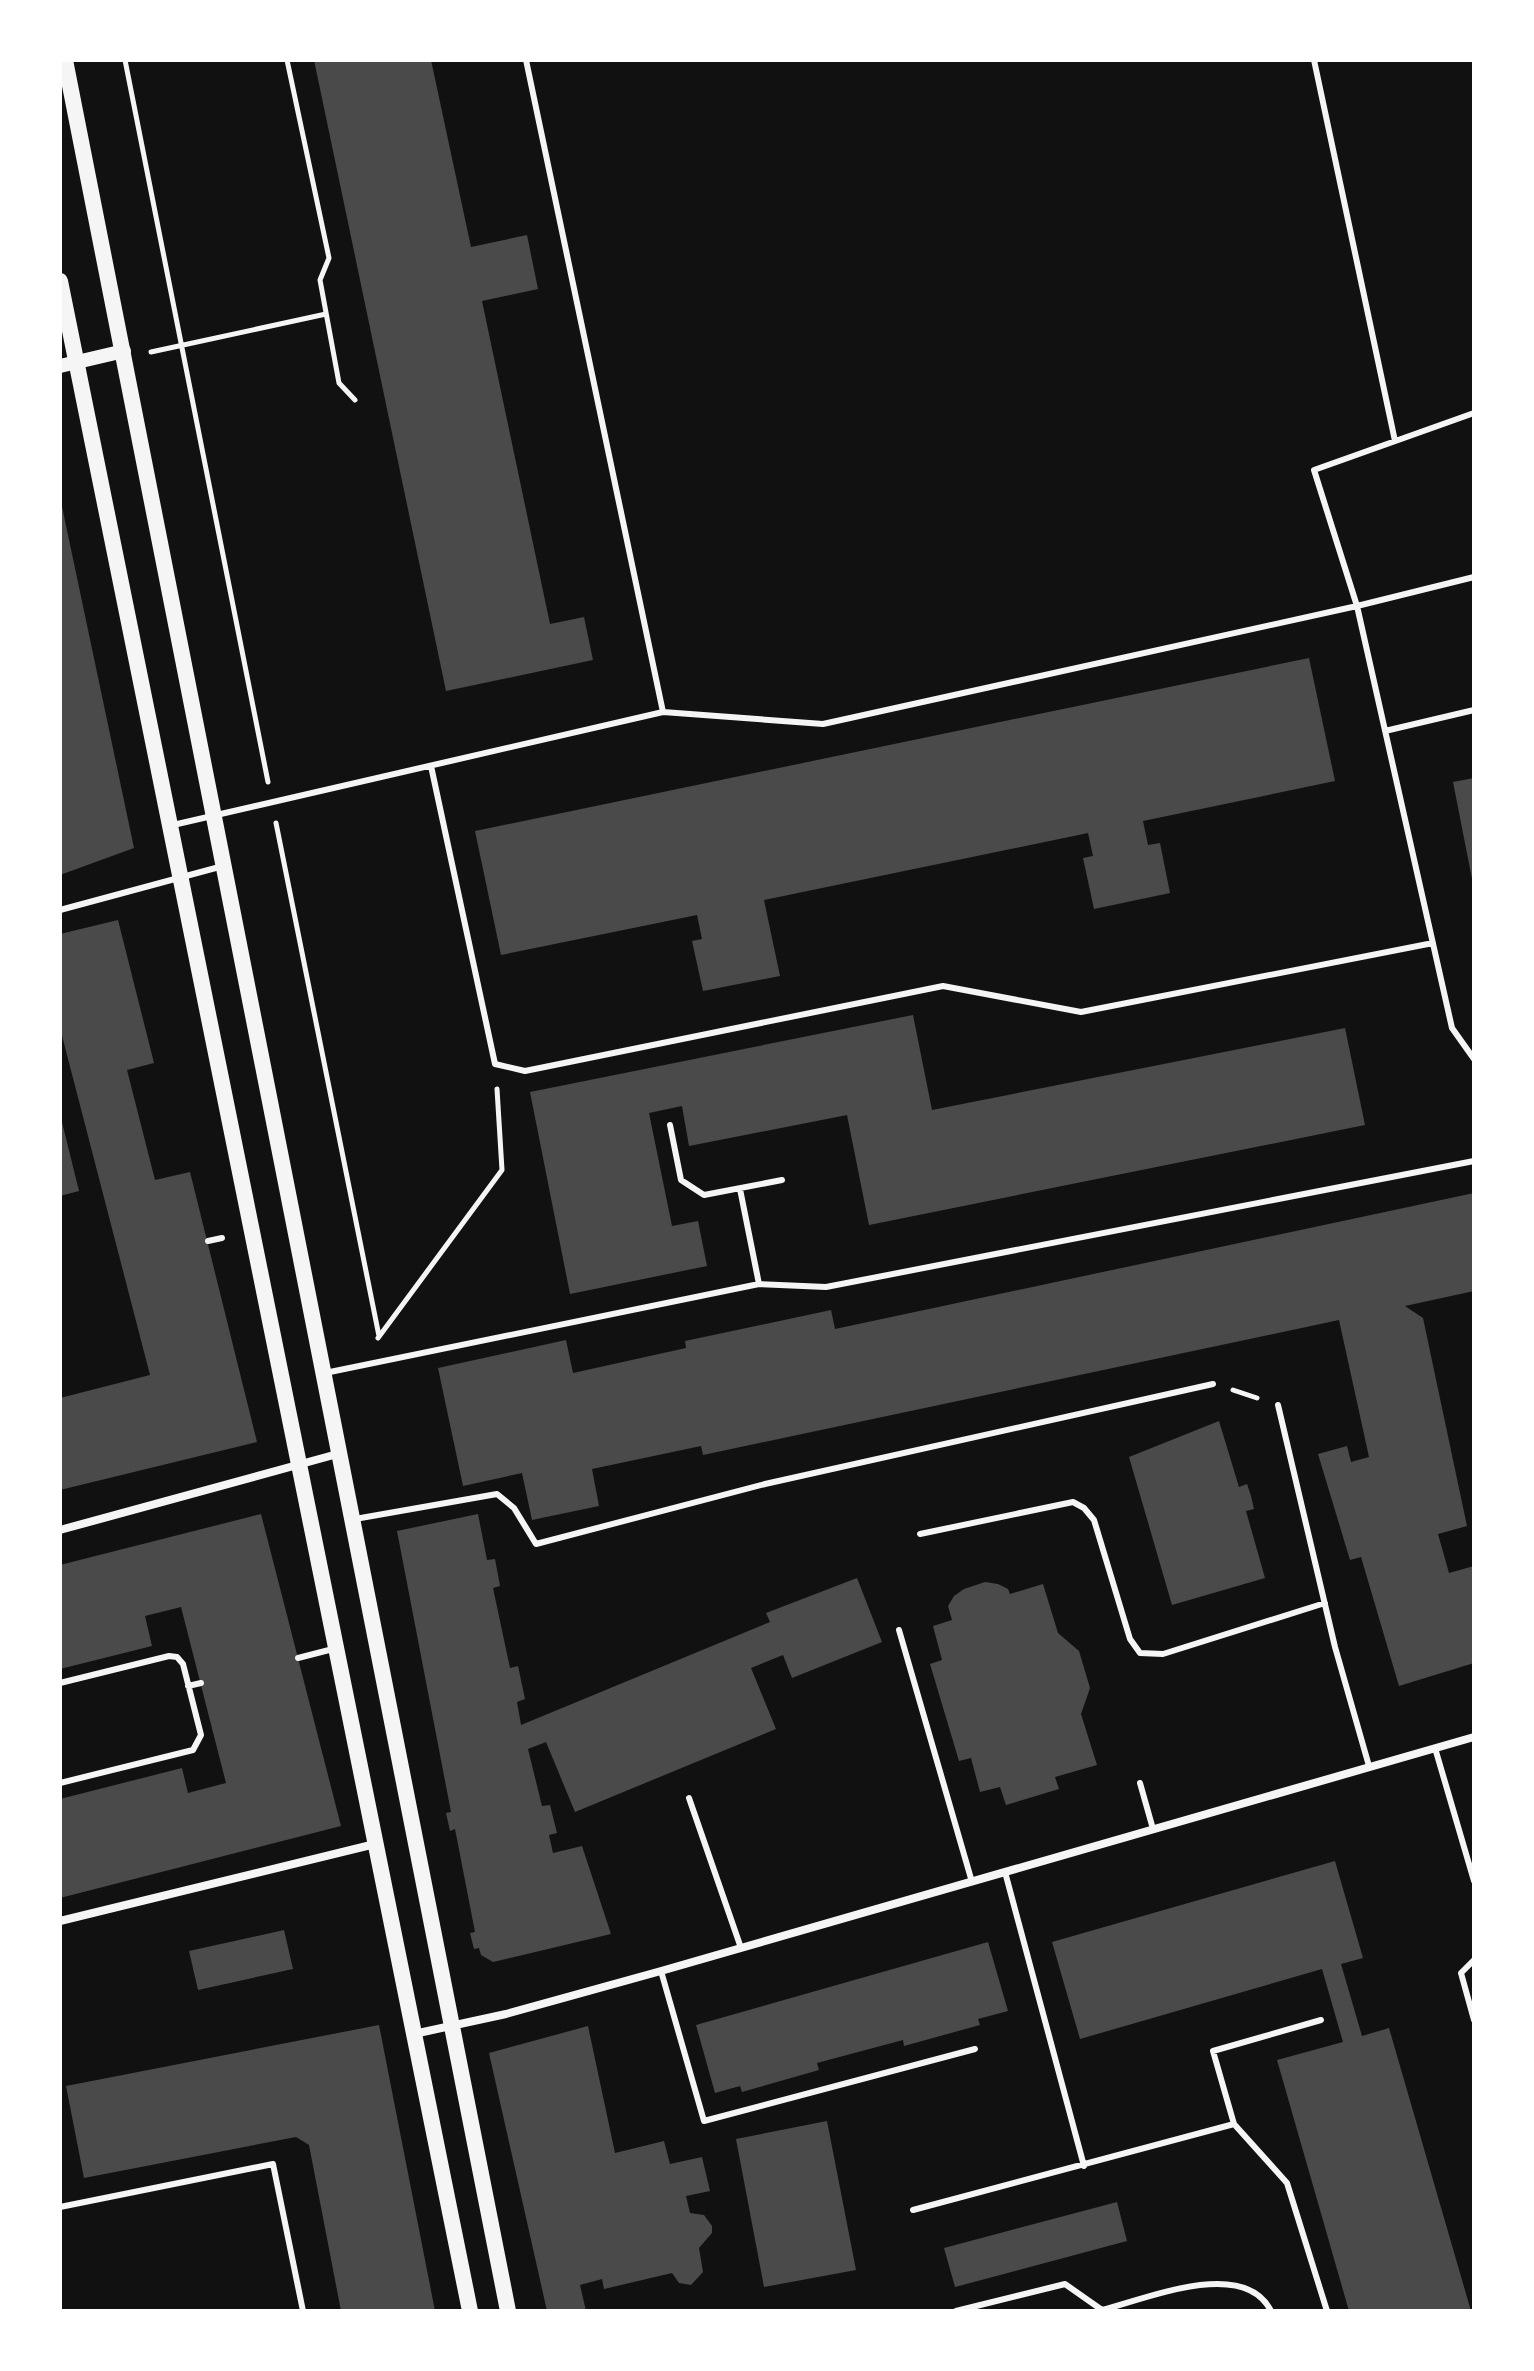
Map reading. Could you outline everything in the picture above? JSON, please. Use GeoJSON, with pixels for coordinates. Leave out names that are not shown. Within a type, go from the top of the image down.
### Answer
{"type":"FeatureCollection","features":[{"type":"Feature","properties":{"kind":"main road"},"geometry":{"type":"LineString","coordinates":[[65,60],[226,865],[508,2311]]}},
{"type":"Feature","properties":{"kind":"main road"},"geometry":{"type":"LineString","coordinates":[[60,281],[68,364],[170,825],[470,2311]]}},
{"type":"Feature","properties":{"kind":"street"},"geometry":{"type":"LineString","coordinates":[[68,364],[124,351]]}},
{"type":"Feature","properties":{"kind":"street"},"geometry":{"type":"LineString","coordinates":[[60,1530],[341,1453]]}},
{"type":"Feature","properties":{"kind":"street"},"geometry":{"type":"LineString","coordinates":[[414,2034],[661,1971],[1474,1737]]}},
{"type":"Feature","properties":{"kind":"street"},"geometry":{"type":"LineString","coordinates":[[60,1921],[375,1844]]}},
{"type":"Feature","properties":{"kind":"lane"},"geometry":{"type":"LineString","coordinates":[[526,60],[663,712]]}},
{"type":"Feature","properties":{"kind":"lane"},"geometry":{"type":"LineString","coordinates":[[1314,60],[1395,441]]}},
{"type":"Feature","properties":{"kind":"lane"},"geometry":{"type":"LineString","coordinates":[[1474,413],[1314,470],[1357,606],[1452,1028],[1474,1059]]}},
{"type":"Feature","properties":{"kind":"lane"},"geometry":{"type":"LineString","coordinates":[[170,825],[216,817],[663,712],[823,724],[1357,606],[1474,577]]}},
{"type":"Feature","properties":{"kind":"lane"},"geometry":{"type":"LineString","coordinates":[[1385,731],[1474,710]]}},
{"type":"Feature","properties":{"kind":"lane"},"geometry":{"type":"LineString","coordinates":[[431,766],[495,1064],[525,1071],[943,986],[1081,1012],[1433,943]]}},
{"type":"Feature","properties":{"kind":"lane"},"geometry":{"type":"LineString","coordinates":[[60,910],[226,865]]}},
{"type":"Feature","properties":{"kind":"lane"},"geometry":{"type":"LineString","coordinates":[[670,1125],[681,1180],[704,1195],[782,1180]]}},
{"type":"Feature","properties":{"kind":"lane"},"geometry":{"type":"LineString","coordinates":[[325,1373],[759,1284],[826,1287],[1474,1161]]}},
{"type":"Feature","properties":{"kind":"lane"},"geometry":{"type":"LineString","coordinates":[[740,1189],[759,1284]]}},
{"type":"Feature","properties":{"kind":"lane"},"geometry":{"type":"LineString","coordinates":[[208,1241],[222,1238]]}},
{"type":"Feature","properties":{"kind":"lane"},"geometry":{"type":"LineString","coordinates":[[354,1520],[497,1494],[514,1508],[536,1544],[765,1484],[1213,1384]]}},
{"type":"Feature","properties":{"kind":"lane"},"geometry":{"type":"LineString","coordinates":[[1278,1405],[1325,1603],[1369,1766]]}},
{"type":"Feature","properties":{"kind":"lane"},"geometry":{"type":"LineString","coordinates":[[920,1534],[1073,1502],[1084,1508],[1094,1520],[1130,1639],[1140,1653],[1163,1654],[1325,1603]]}},
{"type":"Feature","properties":{"kind":"lane"},"geometry":{"type":"LineString","coordinates":[[899,1630],[972,1882]]}},
{"type":"Feature","properties":{"kind":"lane"},"geometry":{"type":"LineString","coordinates":[[298,1658],[336,1649]]}},
{"type":"Feature","properties":{"kind":"lane"},"geometry":{"type":"LineString","coordinates":[[60,1683],[169,1656],[177,1657],[183,1664],[201,1735],[193,1750],[60,1783]]}},
{"type":"Feature","properties":{"kind":"lane"},"geometry":{"type":"LineString","coordinates":[[188,1686],[201,1683]]}},
{"type":"Feature","properties":{"kind":"lane"},"geometry":{"type":"LineString","coordinates":[[1435,1748],[1474,1881]]}},
{"type":"Feature","properties":{"kind":"lane"},"geometry":{"type":"LineString","coordinates":[[1140,1783],[1153,1829]]}},
{"type":"Feature","properties":{"kind":"lane"},"geometry":{"type":"LineString","coordinates":[[689,1798],[741,1948]]}},
{"type":"Feature","properties":{"kind":"lane"},"geometry":{"type":"LineString","coordinates":[[1005,1872],[1084,2166]]}},
{"type":"Feature","properties":{"kind":"lane"},"geometry":{"type":"LineString","coordinates":[[1474,1960],[1461,1973],[1474,2020]]}},
{"type":"Feature","properties":{"kind":"lane"},"geometry":{"type":"LineString","coordinates":[[661,1971],[704,2121],[975,2049]]}},
{"type":"Feature","properties":{"kind":"lane"},"geometry":{"type":"LineString","coordinates":[[1321,2020],[1213,2051],[1234,2124],[1287,2183],[1327,2311]]}},
{"type":"Feature","properties":{"kind":"lane"},"geometry":{"type":"LineString","coordinates":[[913,2210],[1234,2124]]}},
{"type":"Feature","properties":{"kind":"lane"},"geometry":{"type":"LineString","coordinates":[[60,2207],[273,2164],[303,2311]]}},
{"type":"Feature","properties":{"kind":"lane"},"geometry":{"type":"LineString","coordinates":[[956,2311],[1065,2284],[1102,2310],[1207,2283],[1240,2284],[1267,2303],[1271,2311]]}},
{"type":"Feature","properties":{"kind":"path"},"geometry":{"type":"LineString","coordinates":[[125,60],[269,789]]}},
{"type":"Feature","properties":{"kind":"path"},"geometry":{"type":"LineString","coordinates":[[287,60],[329,258],[320,280],[339,383],[355,400]]}},
{"type":"Feature","properties":{"kind":"path"},"geometry":{"type":"LineString","coordinates":[[151,352],[326,314]]}},
{"type":"Feature","properties":{"kind":"path"},"geometry":{"type":"LineString","coordinates":[[274,812],[379,1336]]}},
{"type":"Feature","properties":{"kind":"path"},"geometry":{"type":"LineString","coordinates":[[353,1367],[502,1170],[495,1064]]}},
{"type":"Feature","properties":{"kind":"path"},"geometry":{"type":"LineString","coordinates":[[1213,1384],[1278,1405]]}},
{"type":"Feature","properties":{"kind":"building"},"geometry":{"type":"Polygon","coordinates":[[[314,60],[431,60],[471,247],[527,235],[538,289],[482,301],[550,624],[584,617],[593,660],[446,691],[314,60]]]}},
{"type":"Feature","properties":{"kind":"building"},"geometry":{"type":"Polygon","coordinates":[[[60,497],[134,848],[60,875],[60,497]]]}},
{"type":"Feature","properties":{"kind":"building"},"geometry":{"type":"Polygon","coordinates":[[[1309,658],[1335,781],[1143,821],[1148,845],[1160,843],[1170,893],[1094,909],[1083,858],[1093,856],[1088,833],[764,900],[780,976],[703,991],[692,941],[702,939],[697,915],[501,955],[475,831],[1309,658]]]}},
{"type":"Feature","properties":{"kind":"building"},"geometry":{"type":"Polygon","coordinates":[[[1474,778],[1474,884],[1473,884],[1453,782],[1474,778]]]}},
{"type":"Feature","properties":{"kind":"building"},"geometry":{"type":"Polygon","coordinates":[[[118,920],[154,1063],[127,1070],[155,1180],[190,1172],[257,1442],[60,1490],[60,1398],[150,1375],[60,1028],[60,934],[118,920]]]}},
{"type":"Feature","properties":{"kind":"building"},"geometry":{"type":"Polygon","coordinates":[[[913,1015],[932,1110],[1345,1028],[1365,1125],[869,1225],[847,1115],[689,1146],[682,1106],[649,1113],[672,1226],[698,1221],[707,1266],[570,1294],[530,1092],[913,1015]]]}},
{"type":"Feature","properties":{"kind":"building"},"geometry":{"type":"Polygon","coordinates":[[[60,1114],[79,1191],[60,1196],[60,1114]]]}},
{"type":"Feature","properties":{"kind":"building"},"geometry":{"type":"Polygon","coordinates":[[[1474,1193],[1474,1291],[1405,1306],[1423,1318],[1467,1526],[1438,1534],[1449,1573],[1474,1566],[1474,1663],[1399,1686],[1361,1557],[1350,1560],[1318,1454],[1347,1446],[1351,1462],[1369,1457],[1339,1320],[703,1455],[701,1446],[592,1469],[599,1506],[532,1520],[522,1473],[463,1486],[438,1368],[566,1340],[573,1373],[686,1348],[685,1341],[831,1310],[835,1329],[1474,1193]]]}},
{"type":"Feature","properties":{"kind":"building"},"geometry":{"type":"Polygon","coordinates":[[[1219,1421],[1239,1487],[1247,1484],[1251,1496],[1254,1509],[1246,1511],[1265,1578],[1172,1605],[1129,1457],[1219,1421]]]}},
{"type":"Feature","properties":{"kind":"building"},"geometry":{"type":"Polygon","coordinates":[[[261,1514],[341,1826],[60,1898],[60,1799],[182,1768],[188,1793],[226,1783],[181,1607],[145,1616],[152,1646],[60,1669],[60,1565],[261,1514]]]}},
{"type":"Feature","properties":{"kind":"building"},"geometry":{"type":"Polygon","coordinates":[[[478,1514],[487,1560],[495,1559],[500,1586],[493,1588],[510,1668],[518,1666],[525,1699],[517,1702],[521,1725],[770,1622],[766,1613],[857,1578],[882,1642],[792,1678],[783,1655],[751,1668],[776,1729],[575,1812],[546,1742],[528,1749],[542,1806],[550,1805],[557,1833],[549,1835],[553,1853],[582,1846],[611,1934],[493,1962],[481,1955],[479,1948],[474,1949],[470,1933],[475,1932],[455,1829],[450,1831],[446,1813],[451,1812],[397,1531],[478,1514]]]}},
{"type":"Feature","properties":{"kind":"building"},"geometry":{"type":"Polygon","coordinates":[[[985,1582],[998,1584],[1008,1589],[1010,1594],[1043,1584],[1058,1633],[1079,1651],[1090,1688],[1081,1714],[1097,1765],[1055,1777],[1059,1789],[1006,1805],[1000,1787],[980,1792],[971,1758],[959,1761],[930,1664],[942,1660],[933,1626],[952,1620],[948,1606],[954,1596],[985,1582]]]}},
{"type":"Feature","properties":{"kind":"building"},"geometry":{"type":"Polygon","coordinates":[[[1335,1861],[1363,1958],[1341,1964],[1362,2036],[1389,2028],[1471,2311],[1349,2311],[1277,2060],[1343,2042],[1322,1969],[1080,2039],[1052,1942],[1335,1861]]]}},
{"type":"Feature","properties":{"kind":"building"},"geometry":{"type":"Polygon","coordinates":[[[284,1930],[293,1969],[198,1990],[189,1951],[284,1930]]]}},
{"type":"Feature","properties":{"kind":"building"},"geometry":{"type":"Polygon","coordinates":[[[988,1942],[1008,2011],[978,2019],[980,2025],[904,2046],[903,2040],[817,2063],[819,2070],[742,2092],[740,2086],[715,2093],[696,2025],[988,1942]]]}},
{"type":"Feature","properties":{"kind":"building"},"geometry":{"type":"Polygon","coordinates":[[[379,2025],[435,2311],[341,2311],[309,2145],[296,2137],[84,2178],[66,2086],[379,2025]]]}},
{"type":"Feature","properties":{"kind":"building"},"geometry":{"type":"Polygon","coordinates":[[[588,2026],[615,2153],[664,2141],[670,2164],[702,2157],[710,2191],[686,2196],[690,2213],[704,2215],[712,2226],[712,2233],[699,2248],[703,2272],[691,2285],[679,2283],[672,2273],[604,2289],[602,2279],[580,2285],[586,2311],[547,2311],[489,2053],[588,2026]]]}},
{"type":"Feature","properties":{"kind":"building"},"geometry":{"type":"Polygon","coordinates":[[[827,2121],[856,2270],[764,2287],[736,2139],[827,2121]]]}},
{"type":"Feature","properties":{"kind":"building"},"geometry":{"type":"Polygon","coordinates":[[[1117,2202],[1127,2241],[955,2287],[944,2248],[1117,2202]]]}}]}
